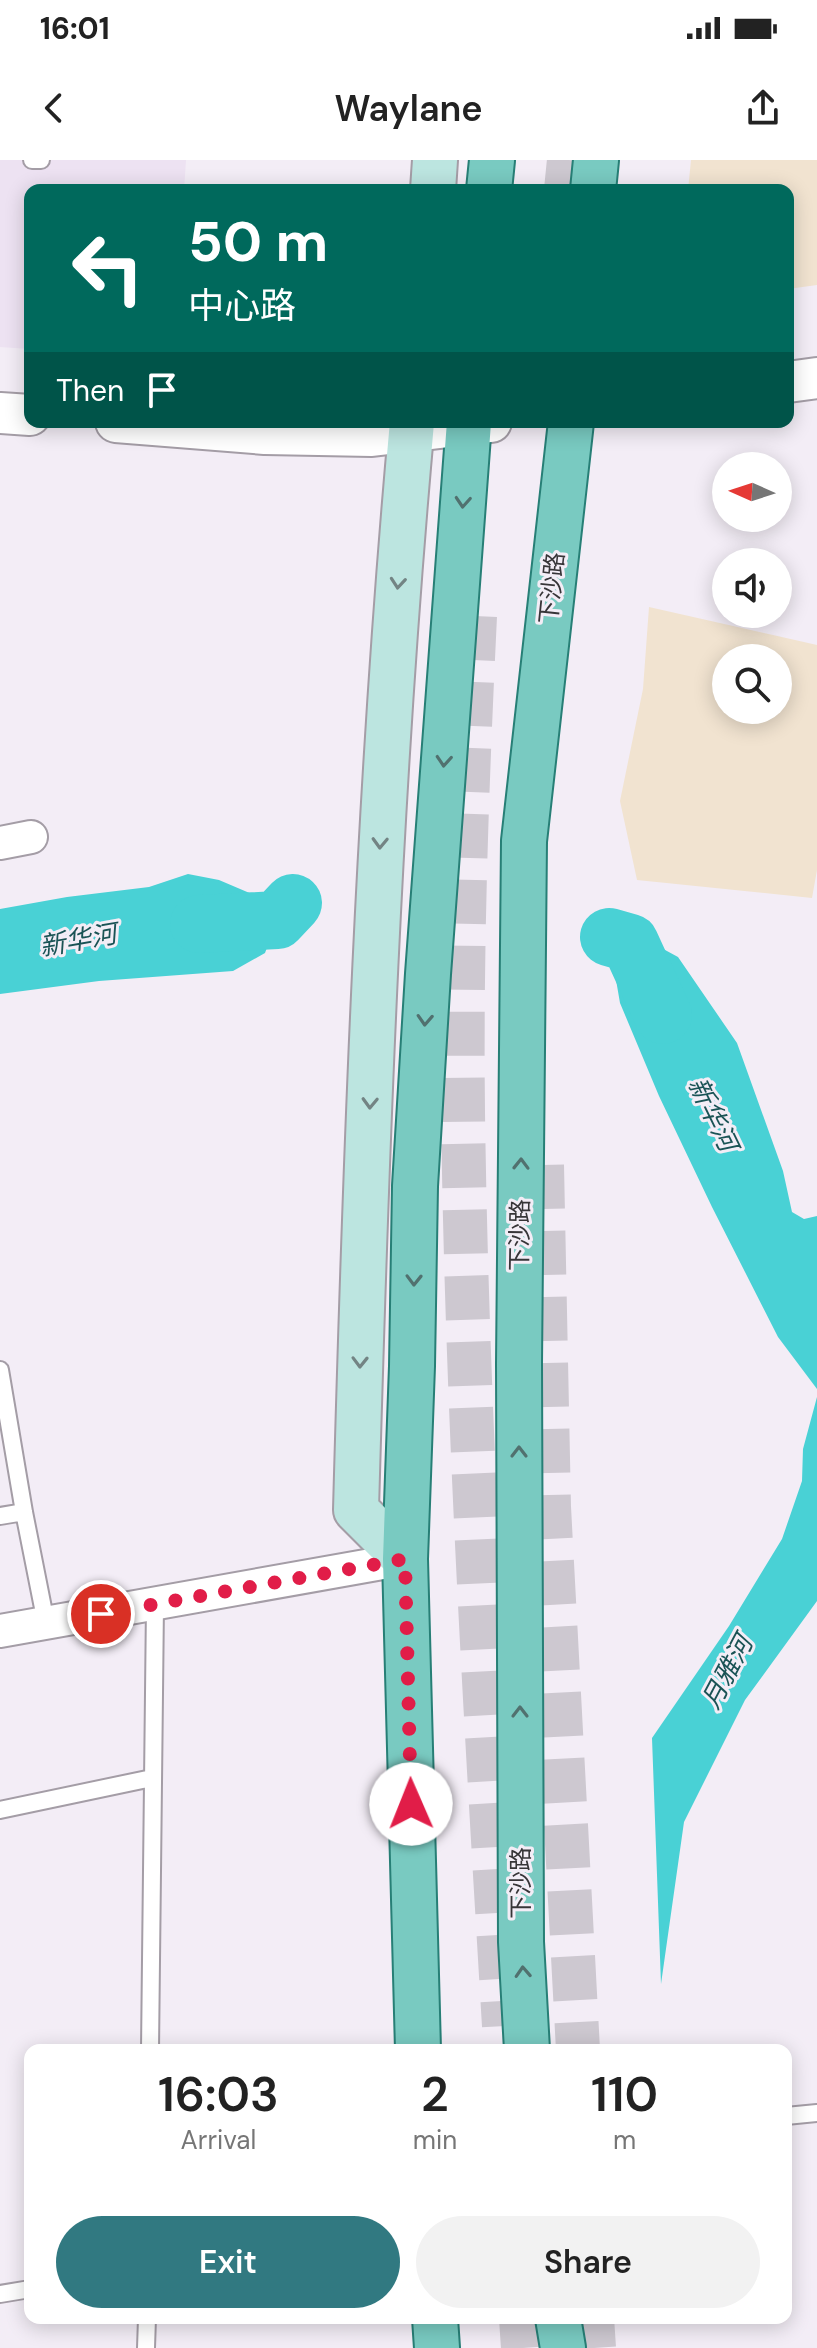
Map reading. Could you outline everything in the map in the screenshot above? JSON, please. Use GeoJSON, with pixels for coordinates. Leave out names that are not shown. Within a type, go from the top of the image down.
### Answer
{"type":"FeatureCollection","features":[{"type":"Feature","properties":{"kind":"main road"},"geometry":{"type":"LineString","coordinates":[[433,184],[435,160]]}},
{"type":"Feature","properties":{"kind":"main road"},"geometry":{"type":"LineString","coordinates":[[490,184],[492,160]]}},
{"type":"Feature","properties":{"kind":"main road"},"geometry":{"type":"LineString","coordinates":[[594,184],[596,160]]}},
{"type":"Feature","properties":{"kind":"main road"},"geometry":{"type":"LineString","coordinates":[[405,1559],[356,1510],[381,817],[411,428]]}},
{"type":"Feature","properties":{"kind":"main road"},"geometry":{"type":"LineString","coordinates":[[418,2044],[405,1559],[415,1186],[429,959],[476,428]]}},
{"type":"Feature","properties":{"kind":"main road","name":"下沙路"},"geometry":{"type":"LineString","coordinates":[[527,2044],[521,1927],[519,1394],[524,841],[570,428]]}},
{"type":"Feature","properties":{"kind":"main road"},"geometry":{"type":"LineString","coordinates":[[435,2324],[437,2348]]}},
{"type":"Feature","properties":{"kind":"main road"},"geometry":{"type":"LineString","coordinates":[[559,2324],[563,2348]]}},
{"type":"Feature","properties":{"kind":"street"},"geometry":{"type":"LineString","coordinates":[[794,381],[817,378]]}},
{"type":"Feature","properties":{"kind":"street"},"geometry":{"type":"LineString","coordinates":[[0,413],[24,415]]}},
{"type":"Feature","properties":{"kind":"street"},"geometry":{"type":"LineString","coordinates":[[190,428],[265,434],[372,436],[403,428]]}},
{"type":"Feature","properties":{"kind":"street"},"geometry":{"type":"LineString","coordinates":[[0,1631],[405,1559]]}},
{"type":"Feature","properties":{"kind":"lane"},"geometry":{"type":"LineString","coordinates":[[32,160],[41,160]]}},
{"type":"Feature","properties":{"kind":"lane"},"geometry":{"type":"LineString","coordinates":[[0,1370],[46,1623]]}},
{"type":"Feature","properties":{"kind":"lane"},"geometry":{"type":"LineString","coordinates":[[0,1516],[24,1512]]}},
{"type":"Feature","properties":{"kind":"lane"},"geometry":{"type":"LineString","coordinates":[[150,2044],[155,1604]]}},
{"type":"Feature","properties":{"kind":"lane"},"geometry":{"type":"LineString","coordinates":[[0,1810],[152,1778]]}},
{"type":"Feature","properties":{"kind":"lane"},"geometry":{"type":"LineString","coordinates":[[792,2115],[817,2113]]}},
{"type":"Feature","properties":{"kind":"lane"},"geometry":{"type":"LineString","coordinates":[[0,2294],[24,2290]]}},
{"type":"Feature","properties":{"kind":"lane"},"geometry":{"type":"LineString","coordinates":[[146,2348],[147,2324]]}},
{"type":"Feature","properties":{"kind":"shaded area"},"geometry":{"type":"Polygon","coordinates":[[[0,160],[186,160],[184,184],[24,184],[24,349],[0,347],[0,160]]]}},
{"type":"Feature","properties":{"kind":"shaded area"},"geometry":{"type":"Polygon","coordinates":[[[691,160],[817,160],[817,285],[794,288],[794,184],[689,184],[691,160]]]}},
{"type":"Feature","properties":{"kind":"shaded area"},"geometry":{"type":"Polygon","coordinates":[[[649,607],[712,621],[712,628],[742,628],[817,645],[817,870],[812,898],[637,880],[620,801],[643,689],[649,607]]]}},
{"type":"Feature","properties":{"kind":"water"},"geometry":{"type":"Polygon","coordinates":[[[188,874],[219,880],[266,900],[277,920],[265,953],[233,971],[99,981],[0,994],[0,909],[149,887],[188,874]]]}},
{"type":"Feature","properties":{"kind":"water"},"geometry":{"type":"Polygon","coordinates":[[[630,943],[654,944],[678,957],[737,1043],[783,1171],[792,1212],[804,1219],[817,1216],[817,1389],[778,1337],[659,1096],[620,1003],[615,974],[630,943]]]}},
{"type":"Feature","properties":{"kind":"water","name":"月雅河"},"geometry":{"type":"Polygon","coordinates":[[[817,1397],[817,1601],[745,1700],[684,1822],[661,1984],[652,1738],[729,1626],[782,1539],[802,1481],[803,1449],[817,1397]]]}},
{"type":"Feature","properties":{"kind":"waterway","name":"新华河"},"geometry":{"type":"LineString","coordinates":[[199,924],[277,920],[293,903]]}},
{"type":"Feature","properties":{"kind":"waterway","name":"新华河"},"geometry":{"type":"LineString","coordinates":[[609,937],[630,943],[663,1015]]}},
{"type":"Feature","properties":{"kind":"tunnel"},"geometry":{"type":"LineString","coordinates":[[567,184],[569,160]]}},
{"type":"Feature","properties":{"kind":"tunnel"},"geometry":{"type":"LineString","coordinates":[[475,616],[464,926],[465,1226],[478,1569],[504,2026]]}},
{"type":"Feature","properties":{"kind":"tunnel"},"geometry":{"type":"LineString","coordinates":[[542,1165],[549,1507],[578,2044]]}},
{"type":"Feature","properties":{"kind":"tunnel"},"geometry":{"type":"LineString","coordinates":[[521,2324],[523,2348]]}},
{"type":"Feature","properties":{"kind":"tunnel"},"geometry":{"type":"LineString","coordinates":[[592,2324],[594,2348]]}},
{"type":"Feature","properties":{"kind":"route"},"geometry":{"type":"LineString","coordinates":[[101,1614],[405,1559],[411,1804]]}}]}
